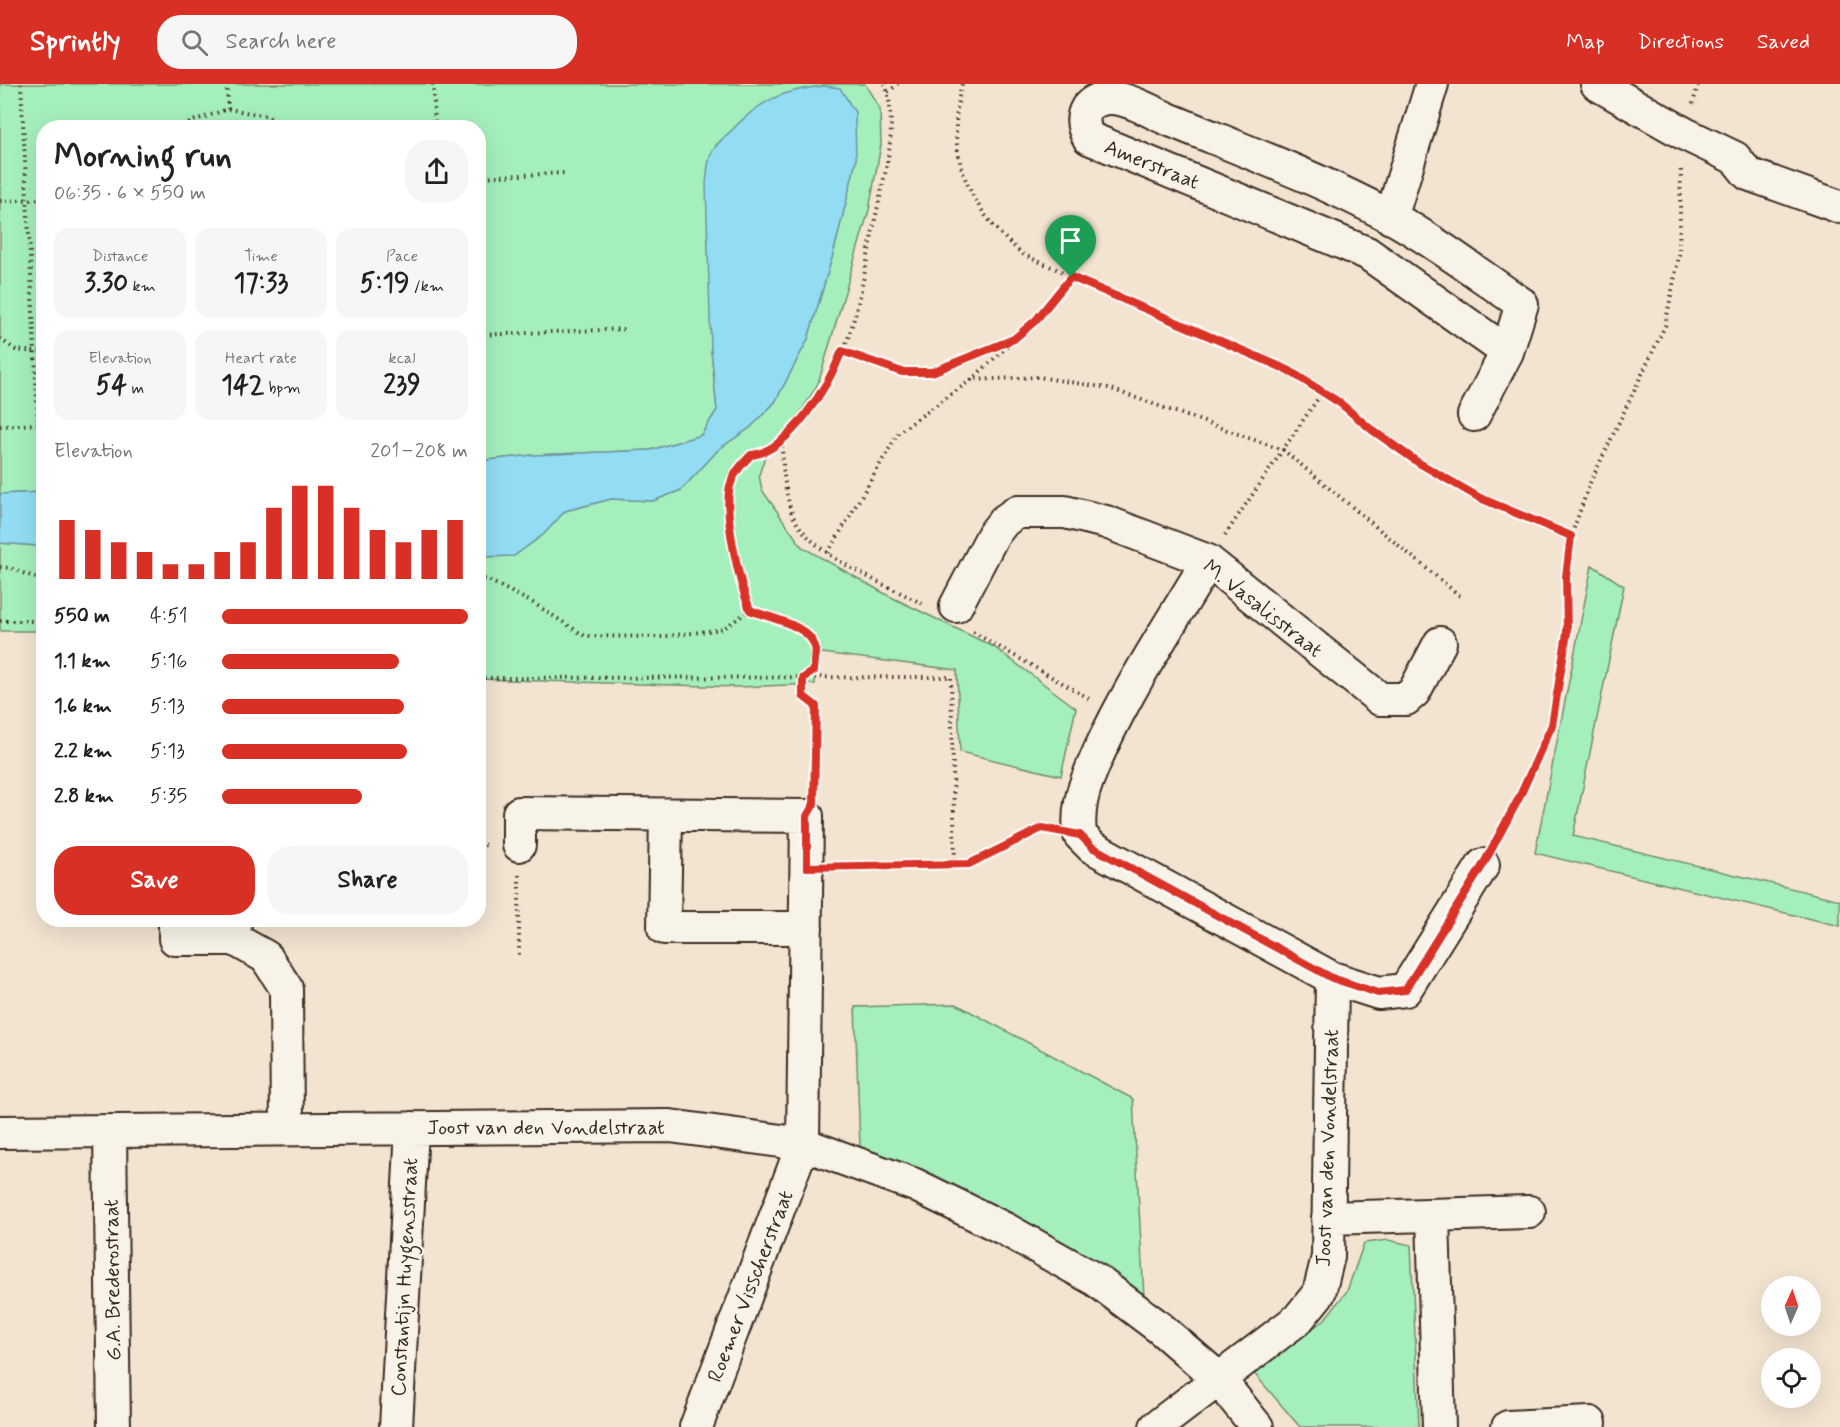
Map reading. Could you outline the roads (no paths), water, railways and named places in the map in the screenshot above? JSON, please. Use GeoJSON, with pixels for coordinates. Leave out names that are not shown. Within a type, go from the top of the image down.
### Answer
{"type":"FeatureCollection","features":[{"type":"Feature","properties":{"kind":"street"},"geometry":{"type":"LineString","coordinates":[[1391,218],[1432,84]]}},
{"type":"Feature","properties":{"kind":"street"},"geometry":{"type":"LineString","coordinates":[[1597,84],[1685,134],[1735,158],[1748,174],[1840,207]]}},
{"type":"Feature","properties":{"kind":"street","name":"Amerstraat"},"geometry":{"type":"LineString","coordinates":[[1474,415],[1508,352],[1522,304],[1391,218],[1311,176],[1159,116],[1131,95],[1107,92],[1089,103],[1084,112],[1083,127],[1089,138],[1367,253],[1508,352]]}},
{"type":"Feature","properties":{"kind":"street","name":"M. Vasalisstraat"},"geometry":{"type":"LineString","coordinates":[[956,606],[993,535],[1017,512],[1065,513],[1106,522],[1208,561],[1380,699],[1406,699],[1414,692],[1440,643]]}},
{"type":"Feature","properties":{"kind":"street"},"geometry":{"type":"LineString","coordinates":[[1208,561],[1118,715],[1086,782],[1078,815],[1080,835],[1092,847],[1332,978],[1378,993],[1405,990],[1483,865]]}},
{"type":"Feature","properties":{"kind":"street"},"geometry":{"type":"LineString","coordinates":[[519,844],[519,813],[807,816],[803,1144]]}},
{"type":"Feature","properties":{"kind":"street"},"geometry":{"type":"LineString","coordinates":[[666,815],[664,928],[807,928]]}},
{"type":"Feature","properties":{"kind":"street"},"geometry":{"type":"LineString","coordinates":[[175,927],[175,939],[234,929],[266,957],[286,988],[287,1128]]}},
{"type":"Feature","properties":{"kind":"street","name":"Joost van den Vondelstraat"},"geometry":{"type":"LineString","coordinates":[[1218,1378],[1298,1319],[1319,1293],[1328,1257],[1332,978]]}},
{"type":"Feature","properties":{"kind":"street","name":"Joost van den Vondelstraat"},"geometry":{"type":"LineString","coordinates":[[0,1132],[670,1126],[803,1144],[915,1185],[1005,1229],[1096,1280],[1160,1328],[1218,1378],[1257,1427]]}},
{"type":"Feature","properties":{"kind":"street","name":"Constantijn Huygensstraat"},"geometry":{"type":"LineString","coordinates":[[396,1427],[412,1128]]}},
{"type":"Feature","properties":{"kind":"street","name":"G.A. Brederostraat"},"geometry":{"type":"LineString","coordinates":[[110,1132],[114,1427]]}},
{"type":"Feature","properties":{"kind":"street","name":"Roemer Visscherstraat"},"geometry":{"type":"LineString","coordinates":[[696,1427],[803,1144]]}},
{"type":"Feature","properties":{"kind":"street"},"geometry":{"type":"LineString","coordinates":[[1328,1218],[1529,1212]]}},
{"type":"Feature","properties":{"kind":"street"},"geometry":{"type":"LineString","coordinates":[[1432,1215],[1439,1427]]}},
{"type":"Feature","properties":{"kind":"street"},"geometry":{"type":"LineString","coordinates":[[1156,1427],[1218,1378]]}},
{"type":"Feature","properties":{"kind":"street"},"geometry":{"type":"LineString","coordinates":[[1508,1427],[1590,1423]]}},
{"type":"Feature","properties":{"kind":"water"},"geometry":{"type":"Polygon","coordinates":[[[824,86],[840,88],[855,112],[856,161],[834,251],[808,339],[775,402],[751,427],[719,449],[681,490],[653,501],[611,499],[565,511],[544,534],[514,556],[486,557],[486,460],[534,455],[651,450],[701,435],[717,410],[711,350],[706,185],[710,157],[721,141],[761,105],[783,94],[824,86]]]}},
{"type":"Feature","properties":{"kind":"water"},"geometry":{"type":"Polygon","coordinates":[[[36,492],[36,546],[0,543],[0,494],[36,492]]]}}]}
